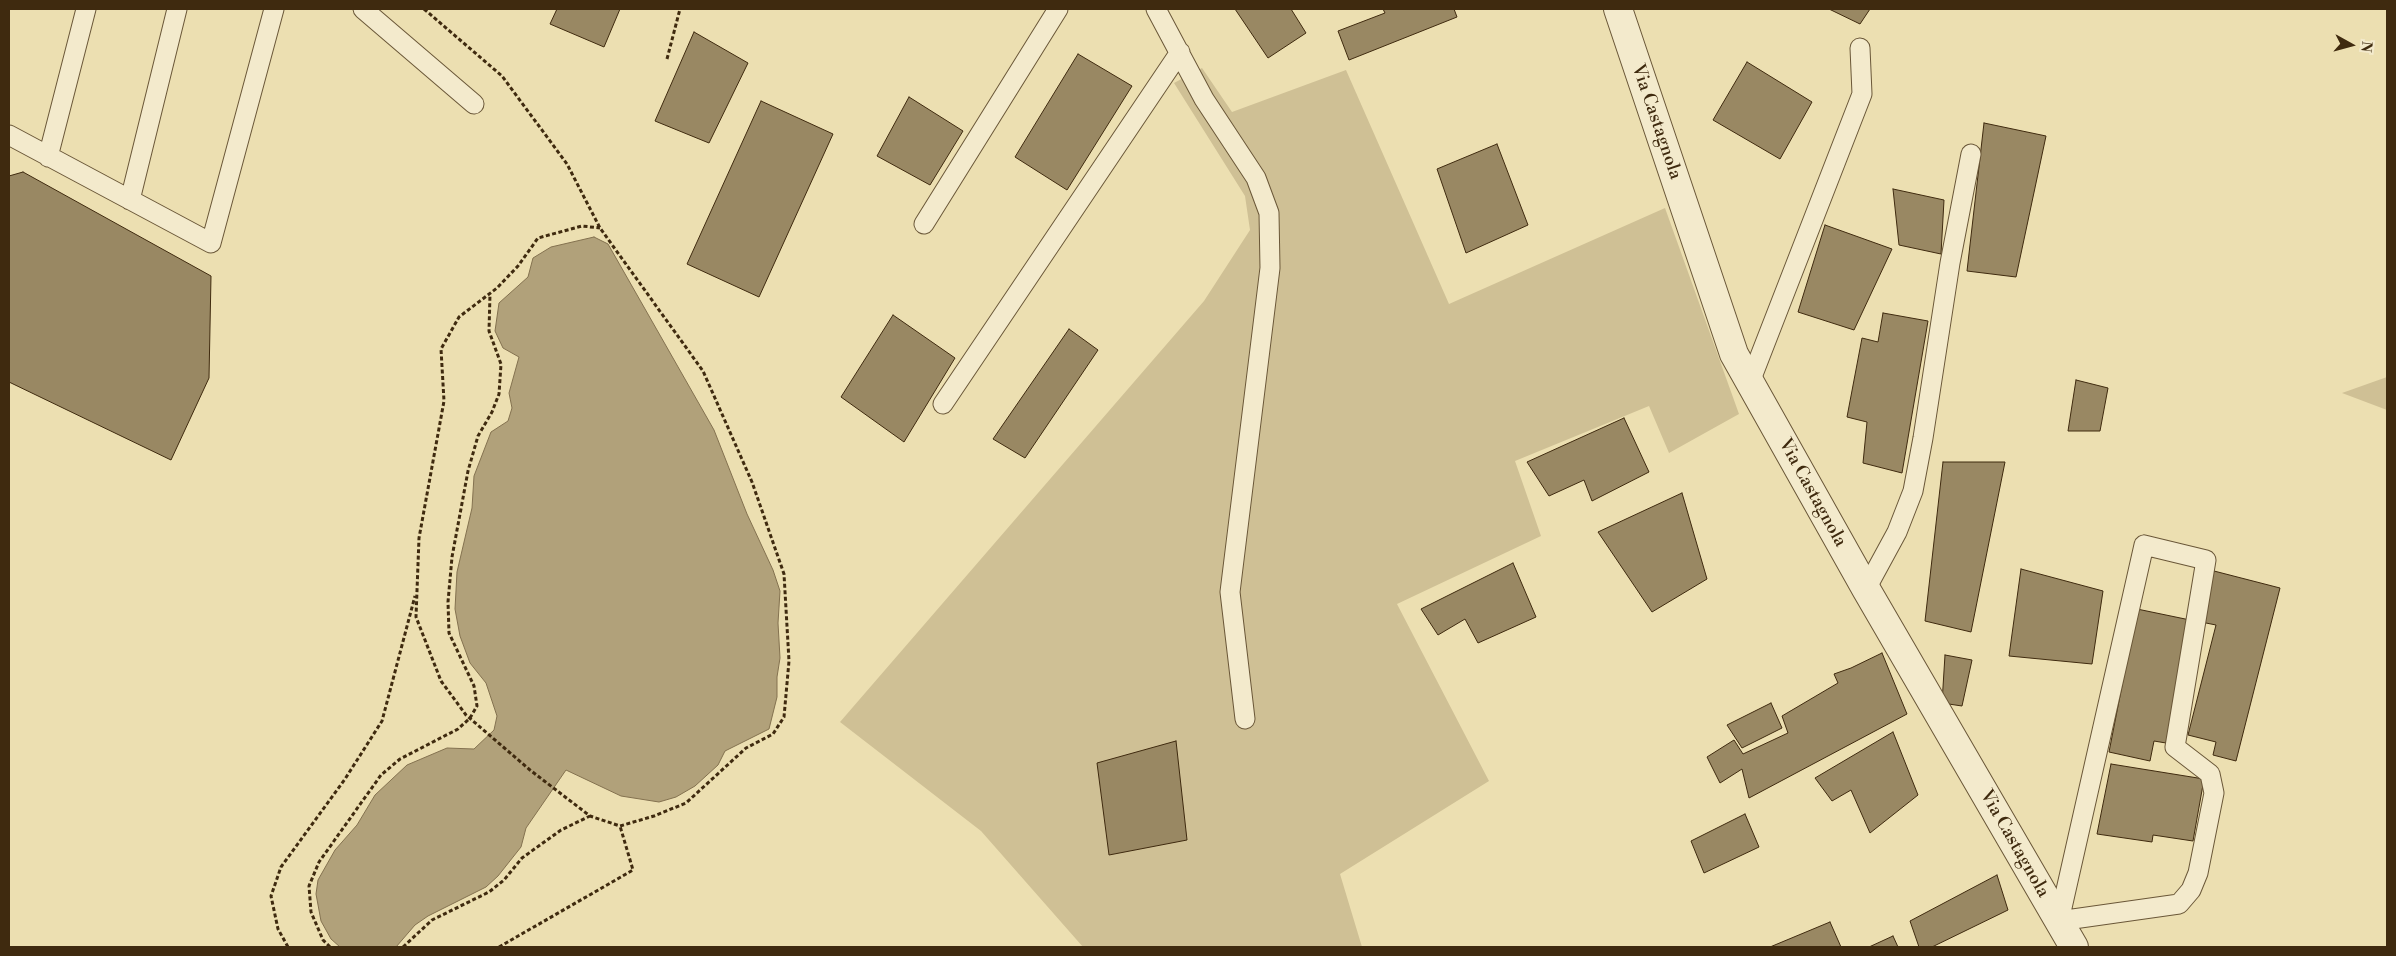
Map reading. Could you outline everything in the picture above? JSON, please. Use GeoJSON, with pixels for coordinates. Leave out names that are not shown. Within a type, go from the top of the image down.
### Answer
{"type":"FeatureCollection","features":[{"type":"Feature","properties":{"kind":"street","name":"Via Castagnola"},"geometry":{"type":"LineString","coordinates":[[1618,9],[1734,354],[1866,589],[2074,947]]}},
{"type":"Feature","properties":{"kind":"lane"},"geometry":{"type":"LineString","coordinates":[[48,157],[86,9]]}},
{"type":"Feature","properties":{"kind":"lane"},"geometry":{"type":"LineString","coordinates":[[130,200],[177,9]]}},
{"type":"Feature","properties":{"kind":"lane"},"geometry":{"type":"LineString","coordinates":[[9,135],[211,243],[274,9]]}},
{"type":"Feature","properties":{"kind":"lane"},"geometry":{"type":"LineString","coordinates":[[363,9],[474,104]]}},
{"type":"Feature","properties":{"kind":"lane"},"geometry":{"type":"LineString","coordinates":[[924,224],[1058,9]]}},
{"type":"Feature","properties":{"kind":"lane"},"geometry":{"type":"LineString","coordinates":[[1156,9],[1204,99],[1256,178],[1269,213],[1270,268],[1230,592],[1245,719]]}},
{"type":"Feature","properties":{"kind":"lane"},"geometry":{"type":"LineString","coordinates":[[1750,382],[1862,94],[1860,48]]}},
{"type":"Feature","properties":{"kind":"lane"},"geometry":{"type":"LineString","coordinates":[[943,404],[1180,52]]}},
{"type":"Feature","properties":{"kind":"lane"},"geometry":{"type":"LineString","coordinates":[[1866,589],[1897,532],[1913,491],[1924,438],[1950,263],[1971,154]]}},
{"type":"Feature","properties":{"kind":"lane"},"geometry":{"type":"LineString","coordinates":[[2144,545],[2206,560],[2175,747],[2210,774],[2214,792],[2198,873],[2191,890],[2179,904],[2059,922],[2144,545]]}},
{"type":"Feature","properties":{"kind":"path"},"geometry":{"type":"LineString","coordinates":[[424,9],[502,76],[566,164],[600,228],[703,371],[752,482],[784,574],[790,661],[784,717],[773,734],[746,748],[686,803],[654,816],[620,826],[590,816],[530,770],[470,718],[441,681],[416,617],[419,538],[444,401],[441,349],[459,317],[490,293],[518,266],[538,238],[582,226],[600,228]]}},
{"type":"Feature","properties":{"kind":"path"},"geometry":{"type":"LineString","coordinates":[[668,60],[680,9]]}},
{"type":"Feature","properties":{"kind":"path"},"geometry":{"type":"LineString","coordinates":[[330,947],[324,940],[311,912],[309,886],[318,862],[381,775],[400,759],[458,729],[470,718],[477,706],[474,686],[449,633],[448,602],[452,557],[468,471],[478,436],[492,412],[499,394],[501,364],[489,332],[490,293]]}},
{"type":"Feature","properties":{"kind":"path"},"geometry":{"type":"LineString","coordinates":[[288,947],[278,929],[271,896],[281,867],[345,778],[382,721],[417,589]]}},
{"type":"Feature","properties":{"kind":"path"},"geometry":{"type":"LineString","coordinates":[[402,947],[432,920],[488,892],[504,880],[522,858],[561,830],[590,816]]}},
{"type":"Feature","properties":{"kind":"path"},"geometry":{"type":"LineString","coordinates":[[500,947],[633,870],[620,826]]}},
{"type":"Feature","properties":{"kind":"shaded area"},"geometry":{"type":"Polygon","coordinates":[[[1202,68],[1232,112],[1346,70],[1449,304],[1665,208],[1739,414],[1669,453],[1649,406],[1515,461],[1541,536],[1397,604],[1489,781],[1340,874],[1362,947],[1083,947],[981,831],[840,722],[1204,301],[1250,230],[1245,196],[1174,83],[1202,68]]]}},
{"type":"Feature","properties":{"kind":"shaded area"},"geometry":{"type":"Polygon","coordinates":[[[594,237],[608,244],[714,430],[747,514],[773,570],[780,591],[778,623],[780,658],[777,677],[777,697],[769,729],[725,751],[718,765],[695,786],[676,797],[659,802],[621,796],[566,770],[526,828],[521,847],[498,876],[486,887],[428,916],[415,925],[396,947],[340,947],[331,939],[321,921],[316,894],[318,880],[335,850],[357,825],[375,795],[407,765],[447,748],[474,749],[494,730],[497,716],[486,683],[470,663],[460,636],[455,609],[457,572],[472,508],[474,476],[491,432],[508,421],[512,408],[509,393],[519,357],[503,348],[495,331],[499,303],[528,277],[533,258],[551,247],[594,237]]]}},
{"type":"Feature","properties":{"kind":"shaded area"},"geometry":{"type":"Polygon","coordinates":[[[2387,377],[2387,410],[2342,393],[2387,377]]]}},
{"type":"Feature","properties":{"kind":"building"},"geometry":{"type":"Polygon","coordinates":[[[557,9],[620,9],[604,47],[550,24],[557,9]]]}},
{"type":"Feature","properties":{"kind":"building"},"geometry":{"type":"Polygon","coordinates":[[[1235,9],[1291,9],[1306,33],[1268,58],[1235,9]]]}},
{"type":"Feature","properties":{"kind":"building"},"geometry":{"type":"Polygon","coordinates":[[[1383,9],[1454,9],[1457,17],[1349,60],[1338,31],[1385,13],[1383,9]]]}},
{"type":"Feature","properties":{"kind":"building"},"geometry":{"type":"Polygon","coordinates":[[[1829,9],[1870,9],[1860,24],[1829,9]]]}},
{"type":"Feature","properties":{"kind":"building"},"geometry":{"type":"Polygon","coordinates":[[[694,32],[748,63],[709,143],[655,121],[694,32]]]}},
{"type":"Feature","properties":{"kind":"building"},"geometry":{"type":"Polygon","coordinates":[[[1078,54],[1132,86],[1067,190],[1015,157],[1078,54]]]}},
{"type":"Feature","properties":{"kind":"building"},"geometry":{"type":"Polygon","coordinates":[[[1747,62],[1812,102],[1780,159],[1713,120],[1747,62]]]}},
{"type":"Feature","properties":{"kind":"building"},"geometry":{"type":"Polygon","coordinates":[[[909,97],[963,131],[930,185],[877,156],[909,97]]]}},
{"type":"Feature","properties":{"kind":"building"},"geometry":{"type":"Polygon","coordinates":[[[761,101],[833,134],[759,297],[687,264],[761,101]]]}},
{"type":"Feature","properties":{"kind":"building"},"geometry":{"type":"Polygon","coordinates":[[[1984,123],[2046,136],[2016,277],[1967,271],[1984,123]]]}},
{"type":"Feature","properties":{"kind":"building"},"geometry":{"type":"Polygon","coordinates":[[[1497,144],[1528,225],[1466,253],[1437,169],[1497,144]]]}},
{"type":"Feature","properties":{"kind":"building"},"geometry":{"type":"Polygon","coordinates":[[[23,172],[211,276],[209,378],[171,460],[9,382],[9,176],[23,172]]]}},
{"type":"Feature","properties":{"kind":"building"},"geometry":{"type":"Polygon","coordinates":[[[1893,189],[1944,200],[1941,254],[1899,245],[1893,189]]]}},
{"type":"Feature","properties":{"kind":"building"},"geometry":{"type":"Polygon","coordinates":[[[1825,225],[1892,249],[1854,330],[1798,312],[1825,225]]]}},
{"type":"Feature","properties":{"kind":"building"},"geometry":{"type":"Polygon","coordinates":[[[1883,313],[1928,321],[1902,473],[1863,463],[1867,422],[1847,417],[1862,338],[1878,342],[1883,313]]]}},
{"type":"Feature","properties":{"kind":"building"},"geometry":{"type":"Polygon","coordinates":[[[893,315],[955,358],[904,442],[841,397],[893,315]]]}},
{"type":"Feature","properties":{"kind":"building"},"geometry":{"type":"Polygon","coordinates":[[[1069,329],[1098,350],[1025,458],[993,439],[1069,329]]]}},
{"type":"Feature","properties":{"kind":"building"},"geometry":{"type":"Polygon","coordinates":[[[2076,380],[2108,388],[2100,431],[2068,431],[2076,380]]]}},
{"type":"Feature","properties":{"kind":"building"},"geometry":{"type":"Polygon","coordinates":[[[1624,418],[1649,472],[1592,501],[1584,480],[1549,496],[1527,462],[1624,418]]]}},
{"type":"Feature","properties":{"kind":"building"},"geometry":{"type":"Polygon","coordinates":[[[1943,462],[2005,462],[1971,632],[1925,621],[1943,462]]]}},
{"type":"Feature","properties":{"kind":"building"},"geometry":{"type":"Polygon","coordinates":[[[1682,493],[1707,579],[1652,612],[1598,532],[1682,493]]]}},
{"type":"Feature","properties":{"kind":"building"},"geometry":{"type":"Polygon","coordinates":[[[1513,563],[1536,617],[1478,643],[1465,619],[1438,635],[1421,609],[1513,563]]]}},
{"type":"Feature","properties":{"kind":"building"},"geometry":{"type":"Polygon","coordinates":[[[2021,569],[2103,591],[2092,664],[2009,656],[2021,569]]]}},
{"type":"Feature","properties":{"kind":"building"},"geometry":{"type":"Polygon","coordinates":[[[2214,571],[2280,588],[2236,761],[2213,755],[2216,742],[2188,735],[2216,625],[2201,622],[2214,571]]]}},
{"type":"Feature","properties":{"kind":"building"},"geometry":{"type":"Polygon","coordinates":[[[2137,609],[2190,620],[2166,743],[2154,741],[2150,761],[2109,752],[2137,609]]]}},
{"type":"Feature","properties":{"kind":"building"},"geometry":{"type":"Polygon","coordinates":[[[1882,653],[1907,714],[1749,798],[1742,769],[1720,783],[1707,757],[1734,740],[1743,754],[1788,733],[1782,716],[1838,683],[1834,674],[1882,653]]]}},
{"type":"Feature","properties":{"kind":"building"},"geometry":{"type":"Polygon","coordinates":[[[1945,655],[1972,660],[1962,706],[1942,703],[1945,655]]]}},
{"type":"Feature","properties":{"kind":"building"},"geometry":{"type":"Polygon","coordinates":[[[1771,703],[1782,728],[1742,748],[1727,725],[1771,703]]]}},
{"type":"Feature","properties":{"kind":"building"},"geometry":{"type":"Polygon","coordinates":[[[1893,732],[1918,795],[1870,833],[1851,790],[1832,801],[1815,778],[1893,732]]]}},
{"type":"Feature","properties":{"kind":"building"},"geometry":{"type":"Polygon","coordinates":[[[1176,741],[1187,840],[1109,855],[1097,763],[1176,741]]]}},
{"type":"Feature","properties":{"kind":"building"},"geometry":{"type":"Polygon","coordinates":[[[2111,764],[2204,779],[2193,841],[2153,835],[2152,842],[2097,834],[2111,764]]]}},
{"type":"Feature","properties":{"kind":"building"},"geometry":{"type":"Polygon","coordinates":[[[1745,814],[1759,847],[1704,873],[1691,841],[1745,814]]]}},
{"type":"Feature","properties":{"kind":"building"},"geometry":{"type":"Polygon","coordinates":[[[1997,875],[2008,910],[1932,947],[1919,947],[1910,921],[1997,875]]]}},
{"type":"Feature","properties":{"kind":"building"},"geometry":{"type":"Polygon","coordinates":[[[1830,922],[1841,947],[1770,947],[1830,922]]]}},
{"type":"Feature","properties":{"kind":"building"},"geometry":{"type":"Polygon","coordinates":[[[1893,936],[1898,947],[1869,947],[1893,936]]]}}]}
